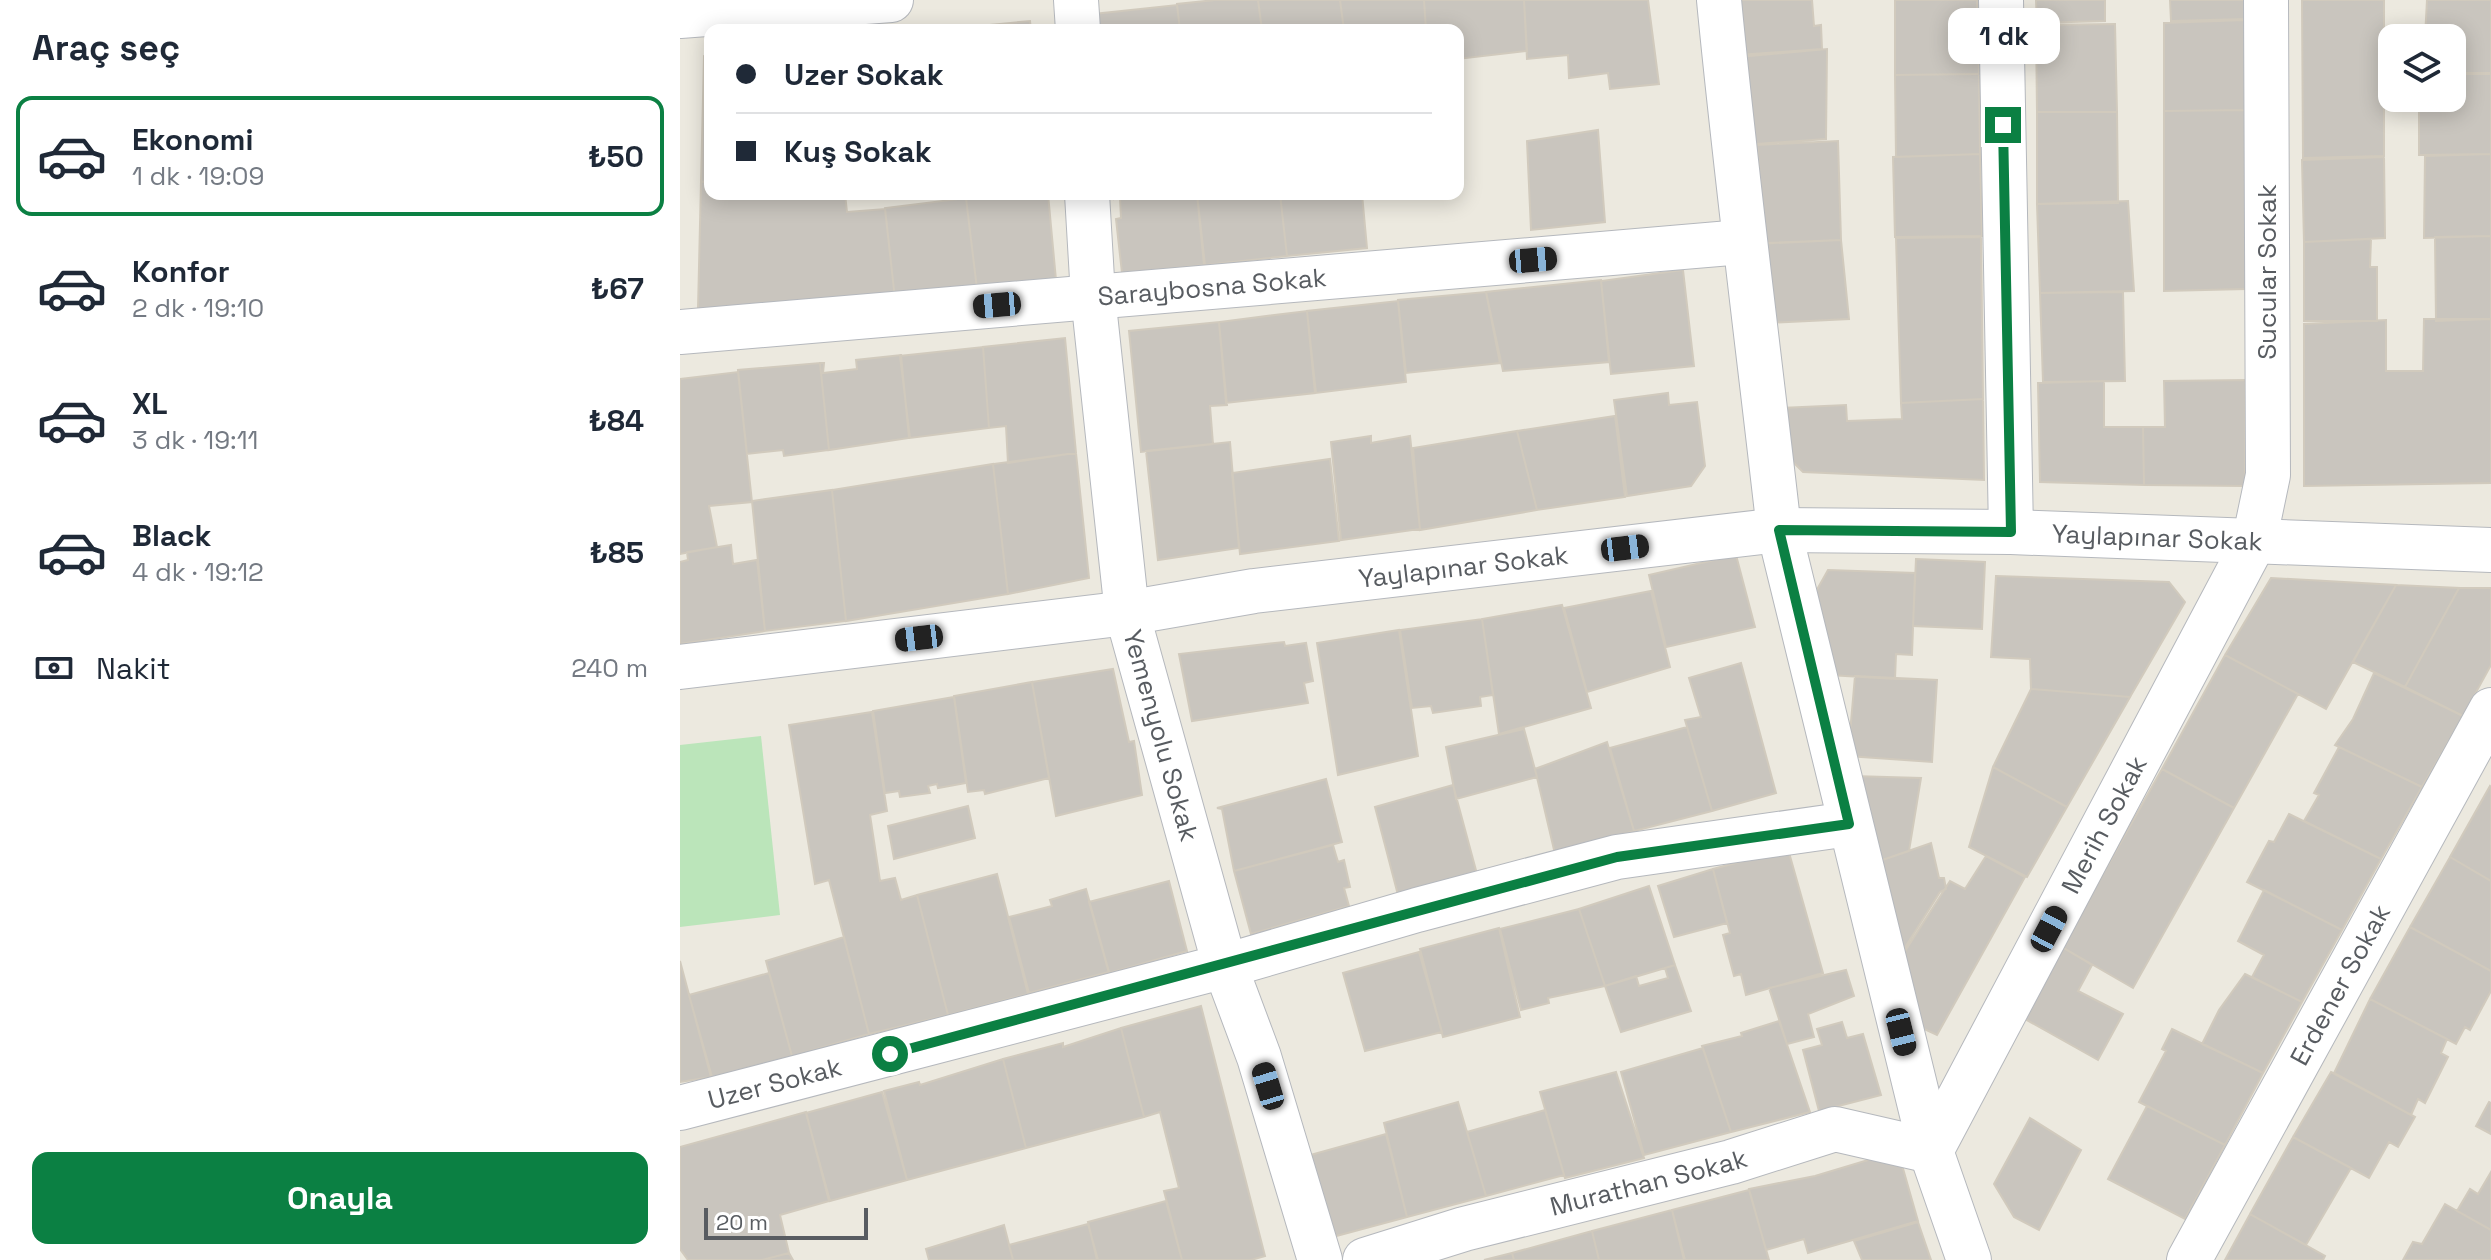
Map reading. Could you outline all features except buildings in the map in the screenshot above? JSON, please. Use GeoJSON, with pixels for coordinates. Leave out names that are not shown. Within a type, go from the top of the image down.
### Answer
{"type":"FeatureCollection","features":[{"type":"Feature","properties":{"kind":"street"},"geometry":{"type":"LineString","coordinates":[[680,16],[891,0]]}},
{"type":"Feature","properties":{"kind":"street"},"geometry":{"type":"LineString","coordinates":[[1076,0],[1078,24]]}},
{"type":"Feature","properties":{"kind":"street"},"geometry":{"type":"LineString","coordinates":[[1719,0],[1742,242],[1751,285],[1779,530],[1931,1151],[1969,1260]]}},
{"type":"Feature","properties":{"kind":"street"},"geometry":{"type":"LineString","coordinates":[[2001,0],[2011,532]]}},
{"type":"Feature","properties":{"kind":"street","name":"Sucular Sokak"},"geometry":{"type":"LineString","coordinates":[[2254,542],[2268,475],[2266,0]]}},
{"type":"Feature","properties":{"kind":"street","name":"Yemenyolu Sokak"},"geometry":{"type":"LineString","coordinates":[[1087,200],[1093,296],[1127,613],[1225,966],[1259,1057],[1320,1260]]}},
{"type":"Feature","properties":{"kind":"street","name":"Saraybosna Sokak"},"geometry":{"type":"LineString","coordinates":[[680,332],[1742,242]]}},
{"type":"Feature","properties":{"kind":"street","name":"Yaylapınar Sokak"},"geometry":{"type":"LineString","coordinates":[[680,667],[1127,613],[1254,591],[1779,530],[2011,532],[2491,550]]}},
{"type":"Feature","properties":{"kind":"street","name":"Merih Sokak"},"geometry":{"type":"LineString","coordinates":[[1931,1151],[2254,542]]}},
{"type":"Feature","properties":{"kind":"street","name":"Erdener Sokak"},"geometry":{"type":"LineString","coordinates":[[2189,1260],[2491,710]]}},
{"type":"Feature","properties":{"kind":"street","name":"Uzer Sokak"},"geometry":{"type":"LineString","coordinates":[[680,1108],[1225,966],[1417,910],[1617,857],[1849,824]]}},
{"type":"Feature","properties":{"kind":"street","name":"Murathan Sokak"},"geometry":{"type":"LineString","coordinates":[[1365,1260],[1464,1229],[1731,1162],[1835,1129],[1931,1151]]}},
{"type":"Feature","properties":{"kind":"green space"},"geometry":{"type":"Polygon","coordinates":[[[761,736],[780,915],[680,927],[680,745],[761,736]]]}},
{"type":"Feature","properties":{"kind":"route"},"geometry":{"type":"LineString","coordinates":[[890,1054],[1225,966],[1417,910],[1617,857],[1849,824],[1779,530],[2011,532],[2003,125]]}}]}
